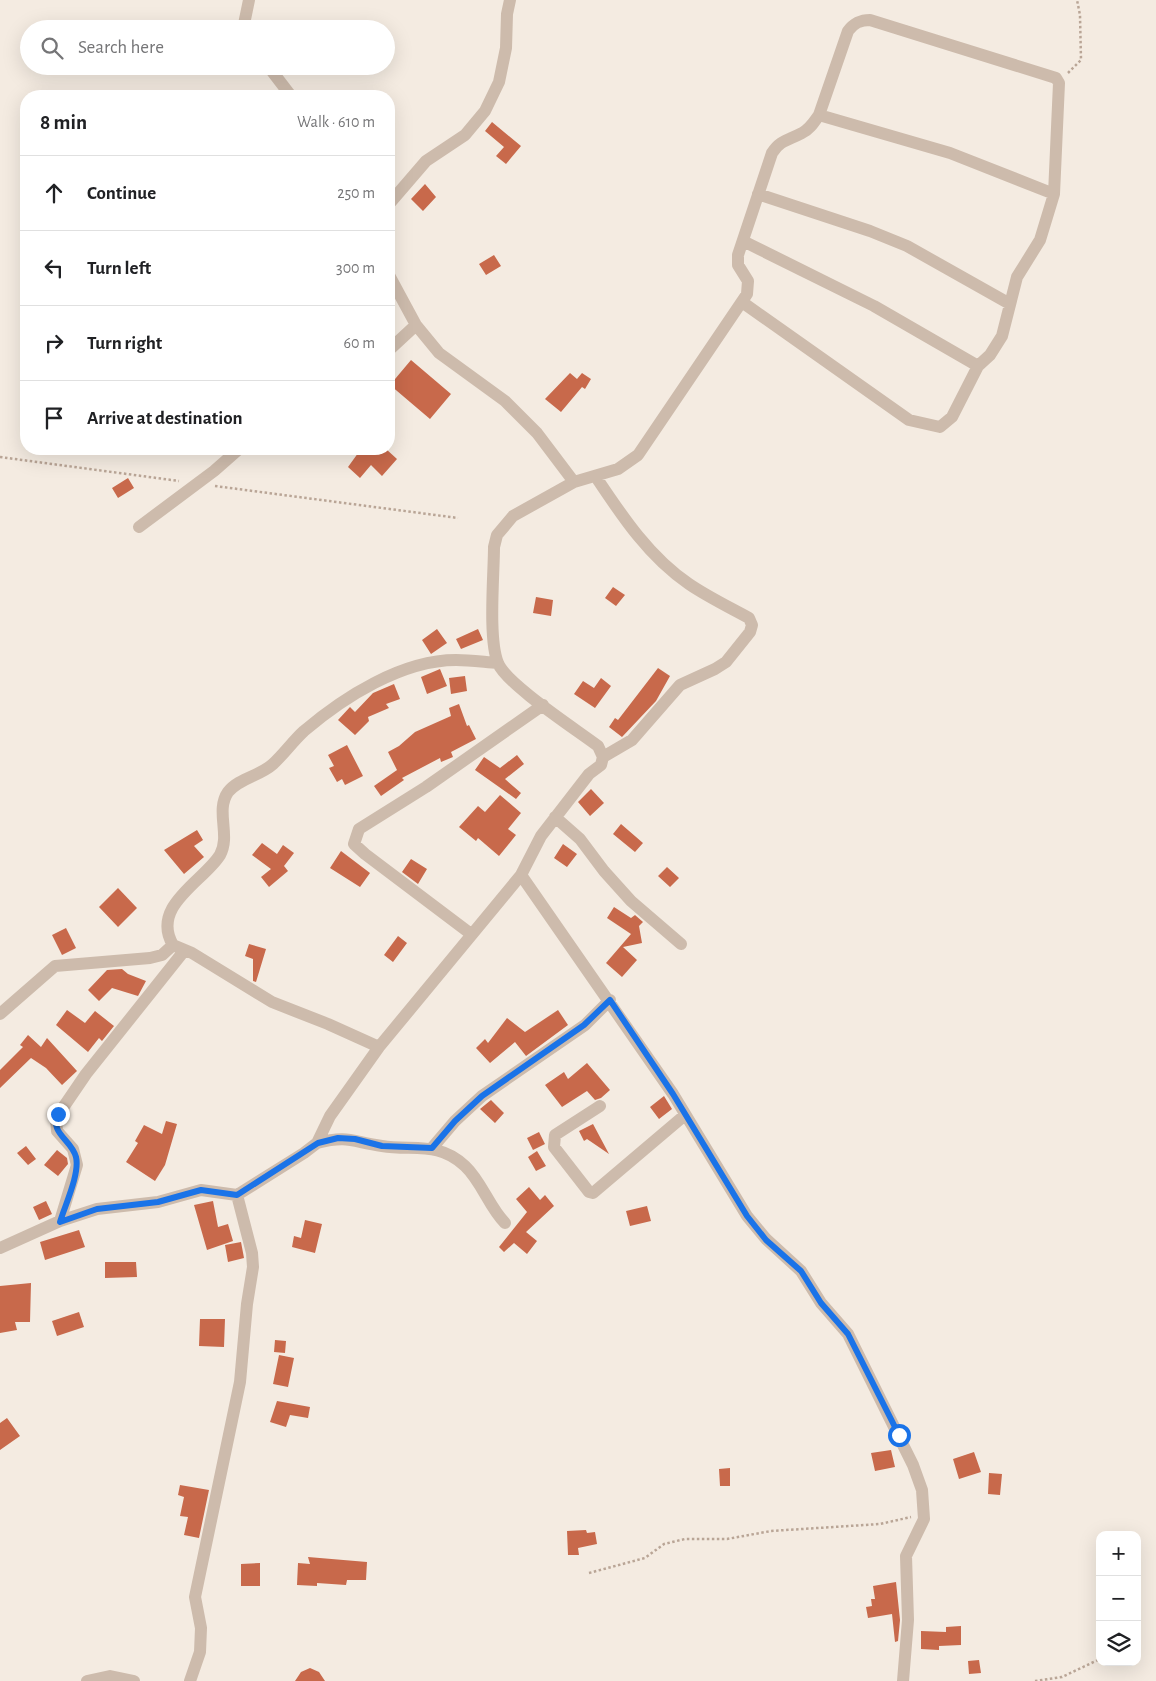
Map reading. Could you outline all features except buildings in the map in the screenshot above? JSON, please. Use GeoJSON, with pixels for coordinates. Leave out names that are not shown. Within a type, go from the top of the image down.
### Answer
{"type":"FeatureCollection","features":[{"type":"Feature","properties":{"kind":"street"},"geometry":{"type":"LineString","coordinates":[[245,20],[249,0]]}},
{"type":"Feature","properties":{"kind":"street"},"geometry":{"type":"LineString","coordinates":[[395,197],[426,161],[465,135],[485,110],[499,82],[506,48],[507,14],[510,0]]}},
{"type":"Feature","properties":{"kind":"street"},"geometry":{"type":"LineString","coordinates":[[604,757],[598,746],[519,688],[498,663],[493,630],[494,547],[497,535],[513,516],[574,482],[618,469],[638,456],[747,294],[749,286],[738,265],[738,255],[772,153],[782,141],[802,133],[812,125],[819,115],[848,31],[857,22],[870,20],[1056,78],[1061,90],[1054,194],[1040,240],[1017,277],[1002,336],[990,355],[978,366],[952,418],[940,427],[918,424],[908,420],[742,302]]}},
{"type":"Feature","properties":{"kind":"street"},"geometry":{"type":"LineString","coordinates":[[275,75],[286,90]]}},
{"type":"Feature","properties":{"kind":"street"},"geometry":{"type":"LineString","coordinates":[[819,115],[950,153],[1054,194]]}},
{"type":"Feature","properties":{"kind":"street"},"geometry":{"type":"LineString","coordinates":[[758,194],[870,231],[907,246],[1010,304]]}},
{"type":"Feature","properties":{"kind":"street"},"geometry":{"type":"LineString","coordinates":[[742,241],[874,306],[978,366]]}},
{"type":"Feature","properties":{"kind":"street"},"geometry":{"type":"LineString","coordinates":[[395,286],[416,325],[439,353],[505,402],[531,426],[574,482]]}},
{"type":"Feature","properties":{"kind":"street"},"geometry":{"type":"LineString","coordinates":[[395,344],[416,325]]}},
{"type":"Feature","properties":{"kind":"street"},"geometry":{"type":"LineString","coordinates":[[139,527],[214,471],[232,455]]}},
{"type":"Feature","properties":{"kind":"street"},"geometry":{"type":"LineString","coordinates":[[318,1143],[330,1116],[378,1047],[521,875],[541,836],[589,774],[601,765],[604,757],[632,740],[680,685],[726,662],[750,632],[752,624],[749,618],[688,583],[651,551],[620,513],[596,477]]}},
{"type":"Feature","properties":{"kind":"street"},"geometry":{"type":"LineString","coordinates":[[378,1047],[328,1024],[272,1002],[179,948],[168,932],[174,907],[189,885],[221,853],[225,833],[224,800],[228,792],[236,785],[271,766],[304,731],[360,691],[405,668],[455,660],[498,663]]}},
{"type":"Feature","properties":{"kind":"street"},"geometry":{"type":"LineString","coordinates":[[472,934],[365,854],[354,844],[356,835],[359,830],[426,787],[542,705]]}},
{"type":"Feature","properties":{"kind":"street"},"geometry":{"type":"LineString","coordinates":[[555,817],[580,839],[604,871],[631,901],[681,944]]}},
{"type":"Feature","properties":{"kind":"street"},"geometry":{"type":"LineString","coordinates":[[521,875],[610,1000],[685,1114],[747,1216],[766,1240],[801,1271],[821,1303],[848,1334],[913,1465],[922,1490],[925,1513],[924,1519],[906,1556],[908,1620],[904,1681]]}},
{"type":"Feature","properties":{"kind":"street"},"geometry":{"type":"LineString","coordinates":[[0,1014],[56,966],[150,958],[179,948]]}},
{"type":"Feature","properties":{"kind":"street"},"geometry":{"type":"LineString","coordinates":[[60,1222],[77,1165],[73,1149],[57,1131],[56,1118],[179,948]]}},
{"type":"Feature","properties":{"kind":"street"},"geometry":{"type":"LineString","coordinates":[[432,1148],[455,1121],[482,1096],[584,1025],[610,1000]]}},
{"type":"Feature","properties":{"kind":"street"},"geometry":{"type":"LineString","coordinates":[[600,1106],[555,1135],[552,1142],[589,1192],[593,1193],[685,1114]]}},
{"type":"Feature","properties":{"kind":"street"},"geometry":{"type":"LineString","coordinates":[[0,1248],[60,1222],[97,1209],[158,1202],[201,1190],[237,1195],[318,1143],[338,1138],[355,1139],[382,1146],[432,1148],[457,1158],[468,1168],[505,1224]]}},
{"type":"Feature","properties":{"kind":"street"},"geometry":{"type":"LineString","coordinates":[[190,1681],[200,1652],[202,1628],[195,1597],[240,1382],[247,1304],[253,1267],[252,1253],[237,1195]]}},
{"type":"Feature","properties":{"kind":"street"},"geometry":{"type":"LineString","coordinates":[[87,1681],[110,1676],[134,1681]]}},
{"type":"Feature","properties":{"kind":"path"},"geometry":{"type":"LineString","coordinates":[[1056,78],[1070,72],[1081,60],[1080,15],[1077,0]]}},
{"type":"Feature","properties":{"kind":"path"},"geometry":{"type":"LineString","coordinates":[[0,457],[183,482]]}},
{"type":"Feature","properties":{"kind":"path"},"geometry":{"type":"LineString","coordinates":[[212,485],[458,518]]}},
{"type":"Feature","properties":{"kind":"path"},"geometry":{"type":"LineString","coordinates":[[589,1573],[645,1558],[664,1544],[685,1538],[727,1539],[771,1531],[880,1524],[925,1513]]}},
{"type":"Feature","properties":{"kind":"path"},"geometry":{"type":"LineString","coordinates":[[1036,1681],[1062,1677],[1096,1661]]}},
{"type":"Feature","properties":{"kind":"route"},"geometry":{"type":"LineString","coordinates":[[58,1114],[55,1127],[73,1149],[77,1165],[60,1222],[97,1209],[158,1202],[201,1190],[237,1195],[318,1143],[338,1138],[355,1139],[382,1146],[432,1148],[455,1121],[482,1096],[584,1025],[610,1000],[673,1094],[710,1158],[747,1216],[766,1240],[801,1271],[821,1303],[845,1329],[899,1435]]}}]}
